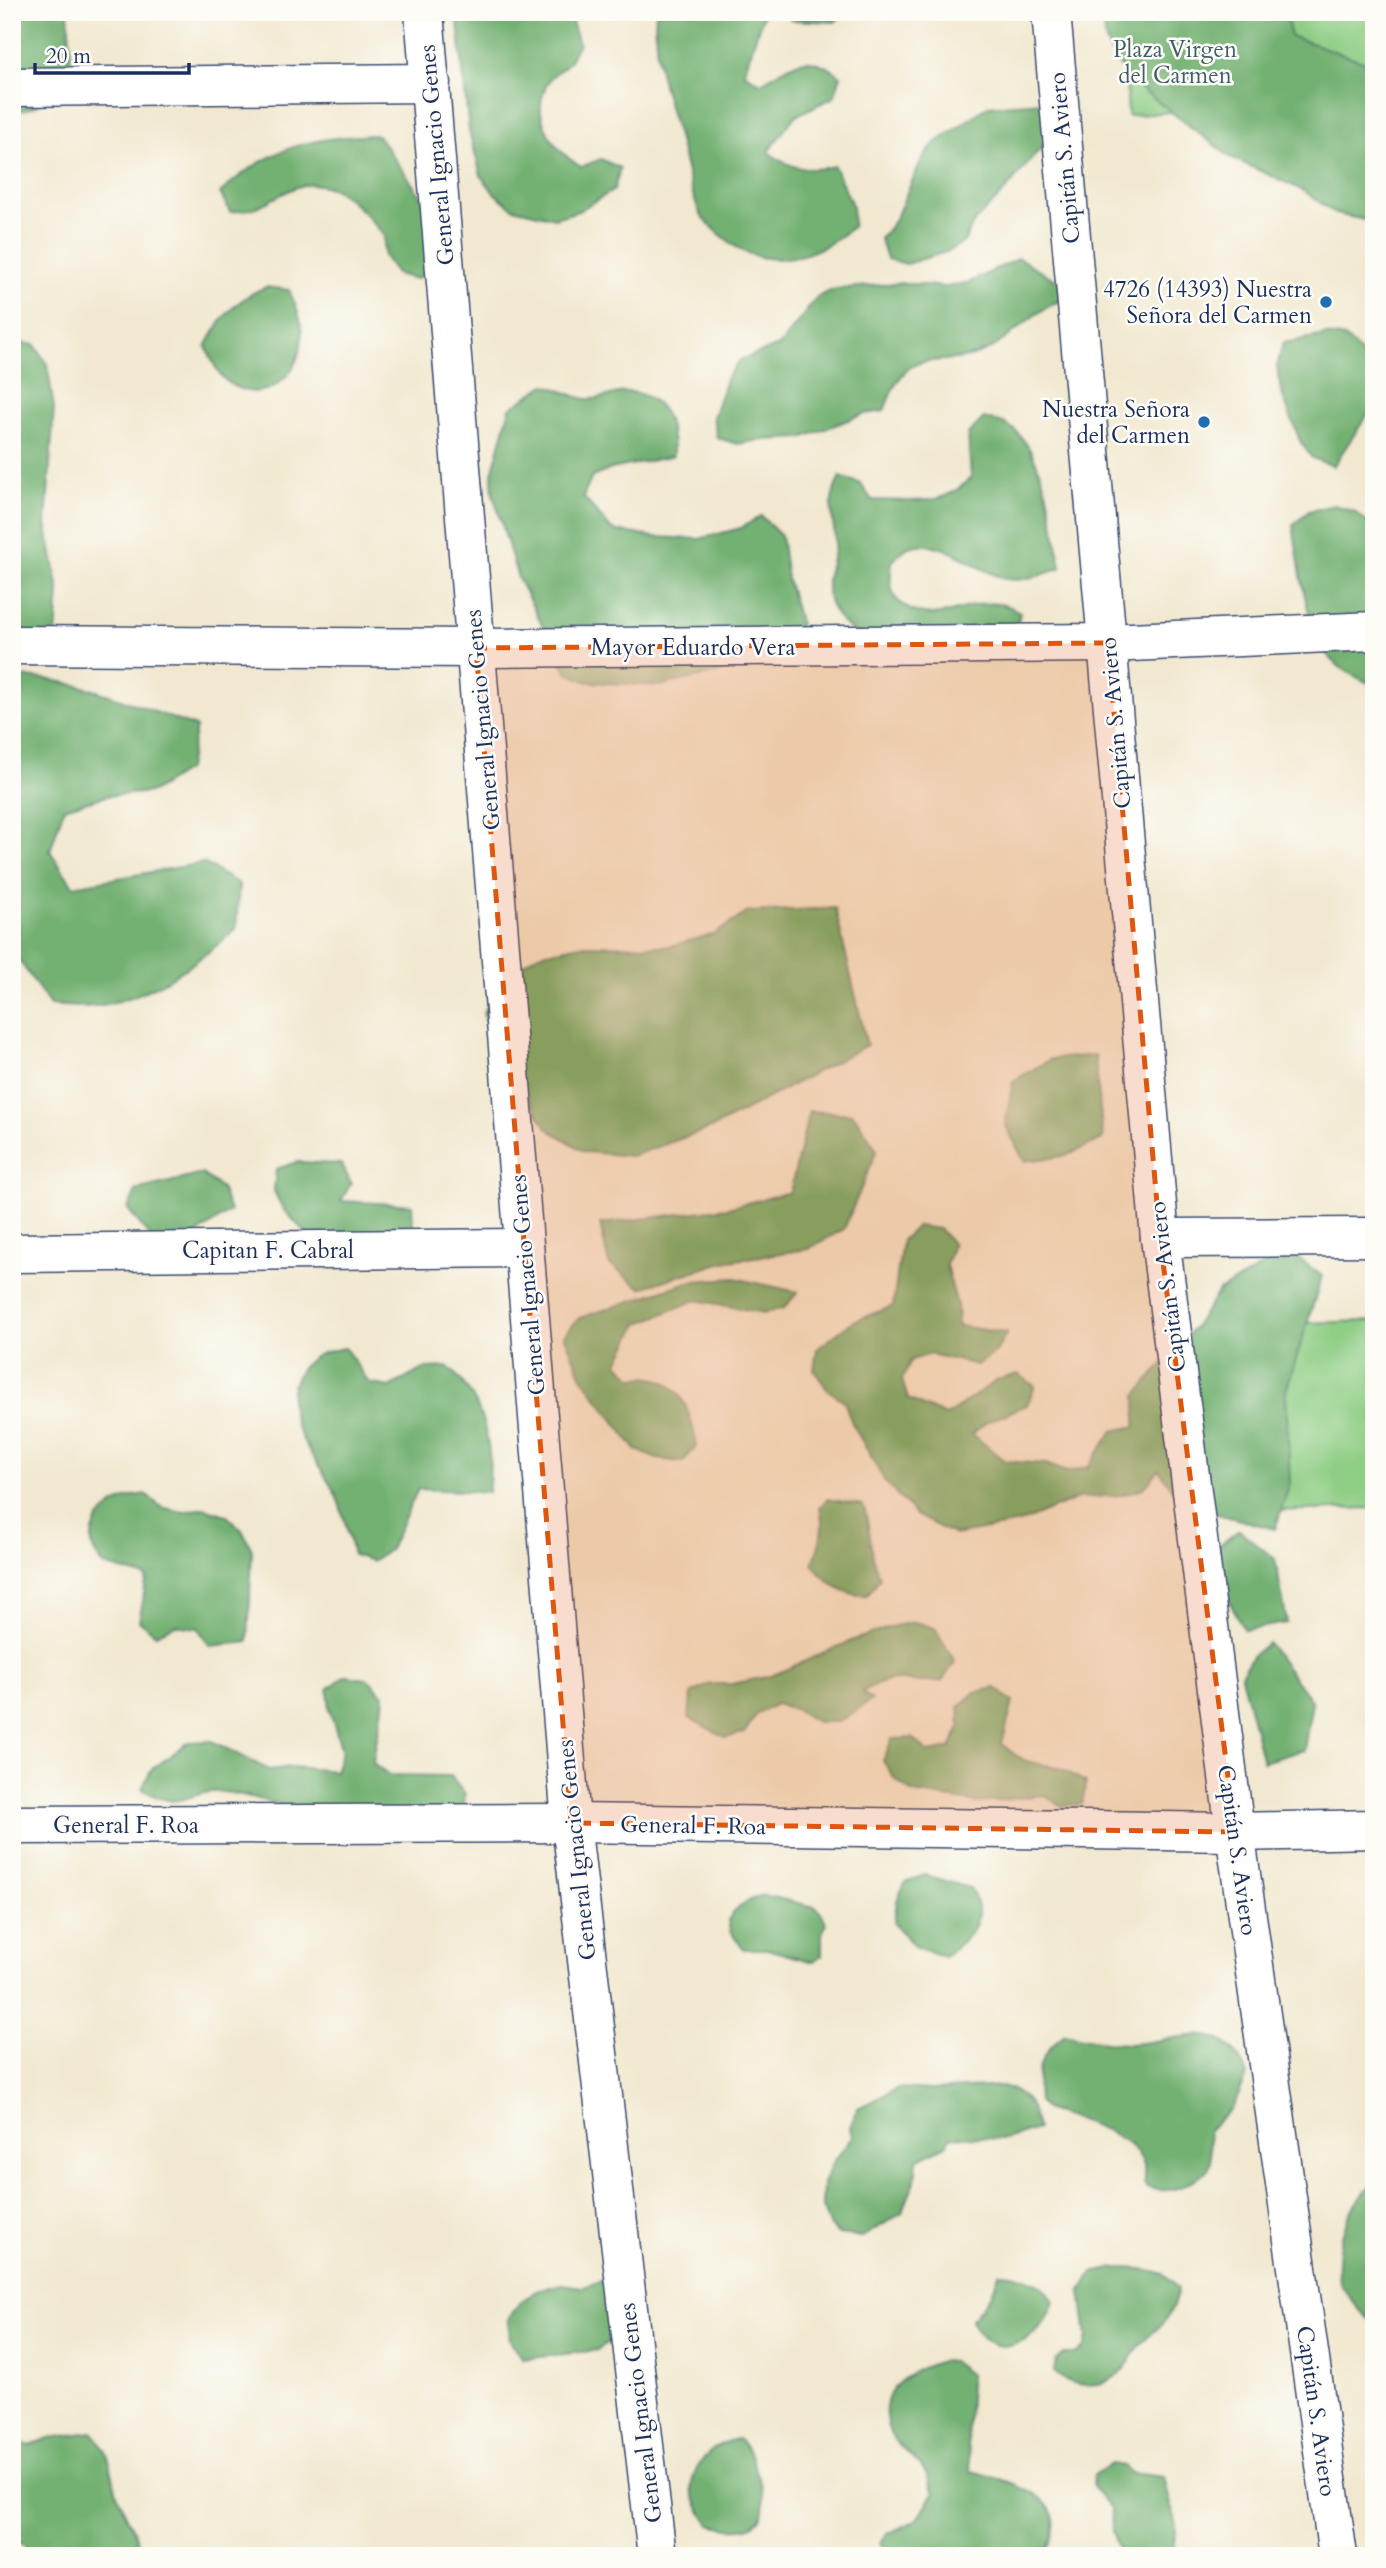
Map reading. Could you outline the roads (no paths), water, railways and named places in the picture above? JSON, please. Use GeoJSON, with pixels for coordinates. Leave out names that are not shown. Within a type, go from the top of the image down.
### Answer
{"type":"FeatureCollection","features":[{"type":"Feature","properties":{"kind":"street","name":"General Ignacio Genes"},"geometry":{"type":"LineString","coordinates":[[424,12],[571,1823],[657,2556]]}},
{"type":"Feature","properties":{"kind":"street","name":"Capitán S. Aviero"},"geometry":{"type":"LineString","coordinates":[[1051,12],[1160,1238],[1235,1832],[1338,2556]]}},
{"type":"Feature","properties":{"kind":"street"},"geometry":{"type":"LineString","coordinates":[[12,87],[431,83]]}},
{"type":"Feature","properties":{"kind":"street","name":"Mayor Eduardo Vera"},"geometry":{"type":"LineString","coordinates":[[12,645],[476,648],[1108,643],[1374,631]]}},
{"type":"Feature","properties":{"kind":"street"},"geometry":{"type":"LineString","coordinates":[[1160,1238],[1374,1237]]}},
{"type":"Feature","properties":{"kind":"street","name":"Capitan F. Cabral"},"geometry":{"type":"LineString","coordinates":[[12,1253],[524,1248]]}},
{"type":"Feature","properties":{"kind":"street","name":"General F. Roa"},"geometry":{"type":"LineString","coordinates":[[12,1825],[571,1823],[1235,1832],[1374,1829]]}},
{"type":"Feature","properties":{"kind":"place","name":"4726 (14393) Nuestra Señora del Carmen"},"geometry":{"type":"Point","coordinates":[1326,302]}},
{"type":"Feature","properties":{"kind":"place","name":"Nuestra Señora del Carmen"},"geometry":{"type":"Point","coordinates":[1204,422]}},
{"type":"Feature","properties":{"kind":"park label","name":"Plaza Virgen del Carmen"},"geometry":{"type":"Point","coordinates":[1175,62]}}]}
